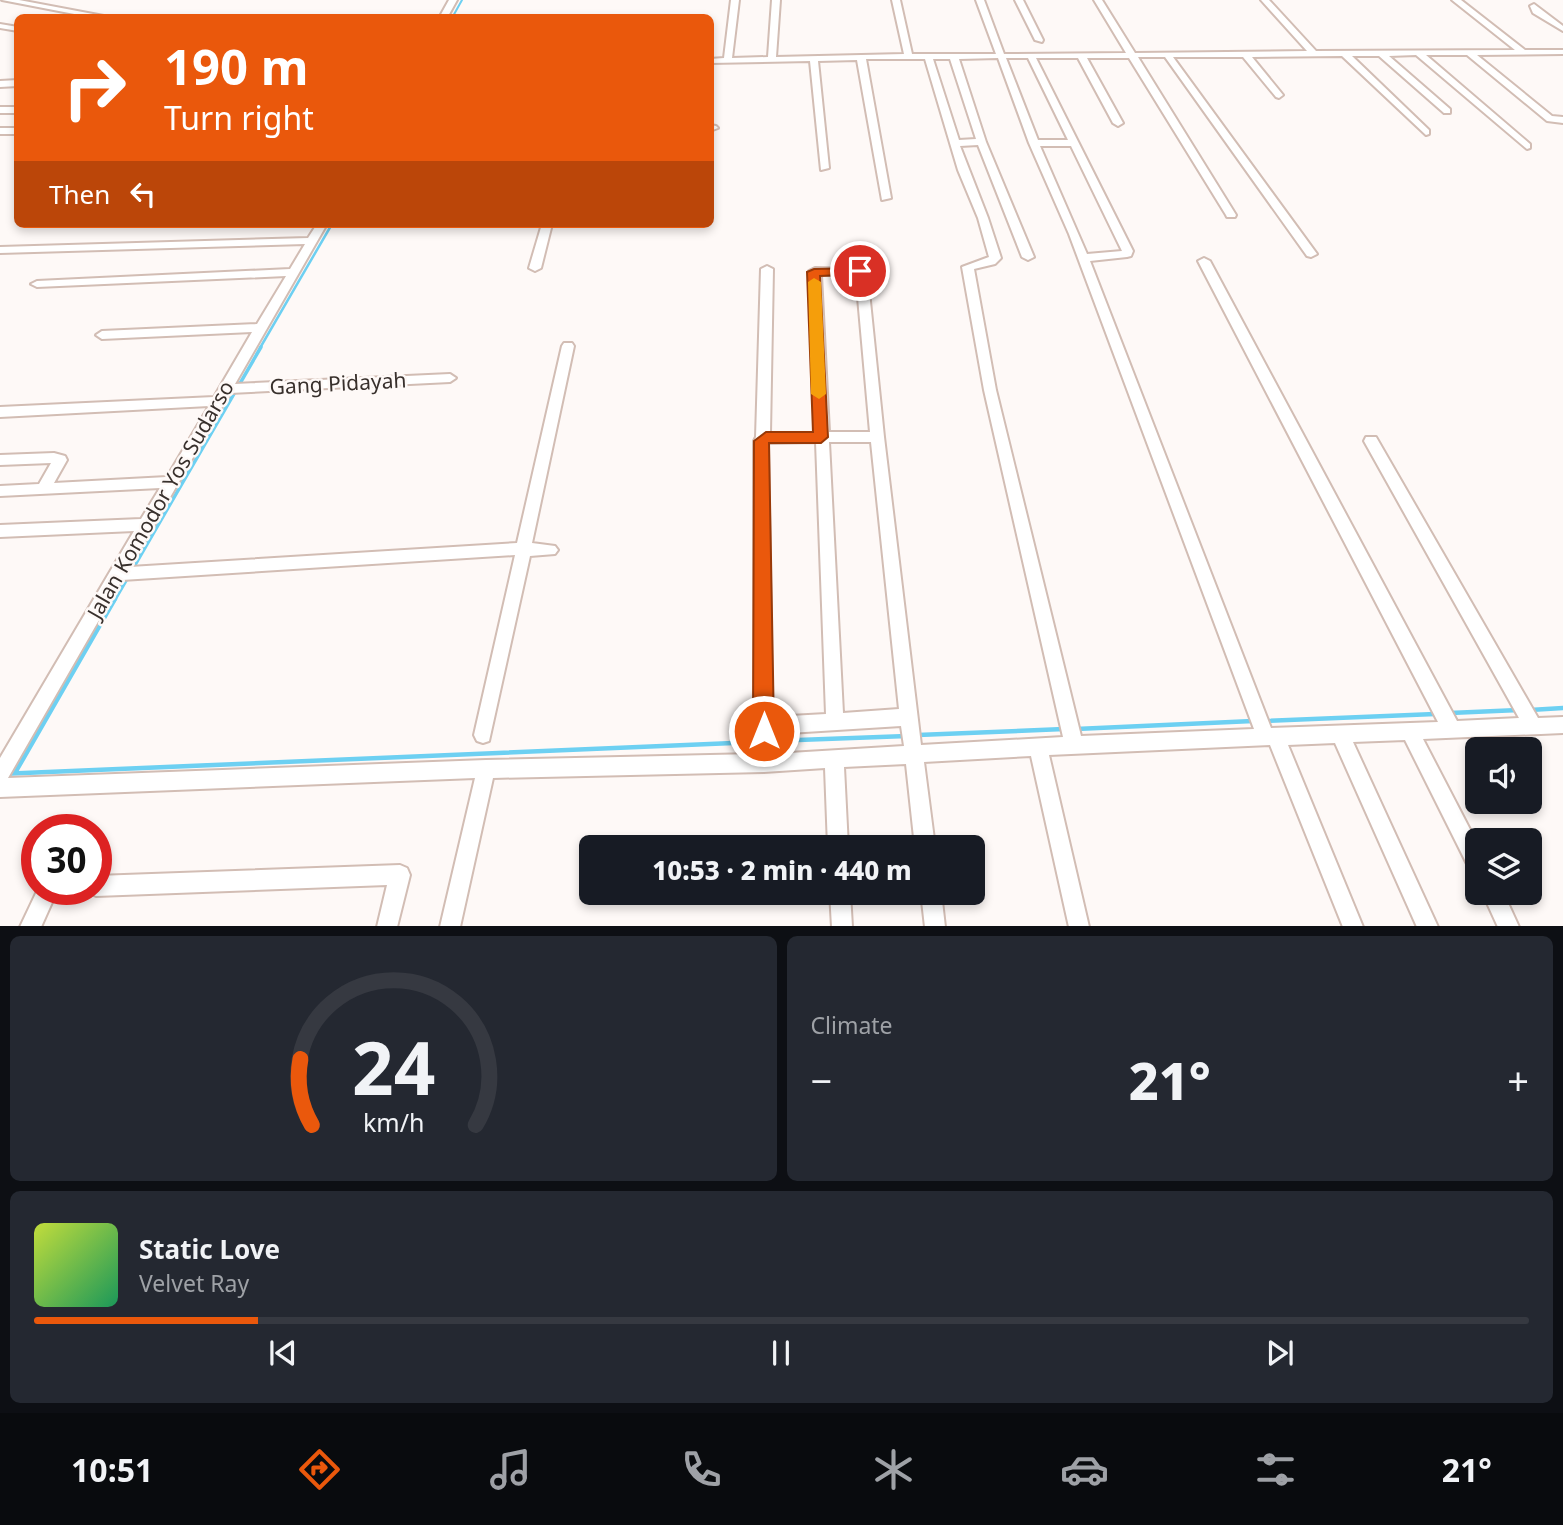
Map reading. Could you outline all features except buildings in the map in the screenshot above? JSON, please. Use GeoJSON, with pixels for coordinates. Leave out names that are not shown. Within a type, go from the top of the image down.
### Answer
{"type":"FeatureCollection","features":[{"type":"Feature","properties":{"kind":"street"},"geometry":{"type":"LineString","coordinates":[[6,0],[88,14]]}},
{"type":"Feature","properties":{"kind":"street"},"geometry":{"type":"LineString","coordinates":[[728,60],[735,0]]}},
{"type":"Feature","properties":{"kind":"street"},"geometry":{"type":"LineString","coordinates":[[772,59],[776,0]]}},
{"type":"Feature","properties":{"kind":"street"},"geometry":{"type":"LineString","coordinates":[[895,0],[908,56]]}},
{"type":"Feature","properties":{"kind":"street"},"geometry":{"type":"LineString","coordinates":[[980,0],[1034,143],[1083,258],[1252,708],[1267,734],[1353,926]]}},
{"type":"Feature","properties":{"kind":"street"},"geometry":{"type":"LineString","coordinates":[[1019,0],[1039,40]]}},
{"type":"Feature","properties":{"kind":"street"},"geometry":{"type":"LineString","coordinates":[[1098,0],[1135,55],[1231,215]]}},
{"type":"Feature","properties":{"kind":"street"},"geometry":{"type":"LineString","coordinates":[[1265,0],[1314,54]]}},
{"type":"Feature","properties":{"kind":"street"},"geometry":{"type":"LineString","coordinates":[[1456,0],[1522,52]]}},
{"type":"Feature","properties":{"kind":"street"},"geometry":{"type":"LineString","coordinates":[[1534,6],[1536,11],[1563,29]]}},
{"type":"Feature","properties":{"kind":"street"},"geometry":{"type":"LineString","coordinates":[[1468,52],[1550,119],[1563,120]]}},
{"type":"Feature","properties":{"kind":"street"},"geometry":{"type":"LineString","coordinates":[[714,61],[908,56],[1563,52]]}},
{"type":"Feature","properties":{"kind":"street"},"geometry":{"type":"LineString","coordinates":[[1381,53],[1447,111]]}},
{"type":"Feature","properties":{"kind":"street"},"geometry":{"type":"LineString","coordinates":[[1418,53],[1527,146]]}},
{"type":"Feature","properties":{"kind":"street"},"geometry":{"type":"LineString","coordinates":[[1245,54],[1279,94]]}},
{"type":"Feature","properties":{"kind":"street"},"geometry":{"type":"LineString","coordinates":[[1345,54],[1426,132]]}},
{"type":"Feature","properties":{"kind":"street"},"geometry":{"type":"LineString","coordinates":[[1081,55],[1118,123]]}},
{"type":"Feature","properties":{"kind":"street"},"geometry":{"type":"LineString","coordinates":[[1167,55],[1311,254]]}},
{"type":"Feature","properties":{"kind":"street"},"geometry":{"type":"LineString","coordinates":[[1031,56],[1128,253],[1083,258]]}},
{"type":"Feature","properties":{"kind":"street"},"geometry":{"type":"LineString","coordinates":[[861,57],[886,198]]}},
{"type":"Feature","properties":{"kind":"street"},"geometry":{"type":"LineString","coordinates":[[928,57],[995,258],[991,262],[968,267],[990,390],[1073,740]]}},
{"type":"Feature","properties":{"kind":"street"},"geometry":{"type":"LineString","coordinates":[[954,57],[982,143],[1028,257]]}},
{"type":"Feature","properties":{"kind":"street"},"geometry":{"type":"LineString","coordinates":[[814,58],[824,168]]}},
{"type":"Feature","properties":{"kind":"street"},"geometry":{"type":"LineString","coordinates":[[955,143],[982,143]]}},
{"type":"Feature","properties":{"kind":"street"},"geometry":{"type":"LineString","coordinates":[[1034,143],[1074,143]]}},
{"type":"Feature","properties":{"kind":"street","name":"Jalan Komodor Yos Sudarso"},"geometry":{"type":"LineString","coordinates":[[3,779],[320,228]]}},
{"type":"Feature","properties":{"kind":"street"},"geometry":{"type":"LineString","coordinates":[[535,268],[546,228]]}},
{"type":"Feature","properties":{"kind":"street"},"geometry":{"type":"LineString","coordinates":[[0,250],[313,241]]}},
{"type":"Feature","properties":{"kind":"street"},"geometry":{"type":"LineString","coordinates":[[1204,261],[1450,726]]}},
{"type":"Feature","properties":{"kind":"street"},"geometry":{"type":"LineString","coordinates":[[764,761],[763,439],[767,269]]}},
{"type":"Feature","properties":{"kind":"street"},"geometry":{"type":"LineString","coordinates":[[835,722],[816,271],[861,272],[877,437],[924,835]]}},
{"type":"Feature","properties":{"kind":"street"},"geometry":{"type":"LineString","coordinates":[[37,284],[294,272]]}},
{"type":"Feature","properties":{"kind":"street"},"geometry":{"type":"LineString","coordinates":[[102,335],[261,328]]}},
{"type":"Feature","properties":{"kind":"street"},"geometry":{"type":"LineString","coordinates":[[484,735],[568,346]]}},
{"type":"Feature","properties":{"kind":"street","name":"Gang Pidayah"},"geometry":{"type":"LineString","coordinates":[[0,412],[226,393],[254,388],[450,378]]}},
{"type":"Feature","properties":{"kind":"street"},"geometry":{"type":"LineString","coordinates":[[763,439],[877,437]]}},
{"type":"Feature","properties":{"kind":"street"},"geometry":{"type":"LineString","coordinates":[[1370,440],[1531,722]]}},
{"type":"Feature","properties":{"kind":"street"},"geometry":{"type":"LineString","coordinates":[[0,460],[60,460],[43,489]]}},
{"type":"Feature","properties":{"kind":"street"},"geometry":{"type":"LineString","coordinates":[[0,491],[172,482]]}},
{"type":"Feature","properties":{"kind":"street"},"geometry":{"type":"LineString","coordinates":[[0,531],[147,525]]}},
{"type":"Feature","properties":{"kind":"street"},"geometry":{"type":"LineString","coordinates":[[120,574],[550,550]]}},
{"type":"Feature","properties":{"kind":"street"},"geometry":{"type":"LineString","coordinates":[[764,728],[835,722],[910,720]]}},
{"type":"Feature","properties":{"kind":"street"},"geometry":{"type":"LineString","coordinates":[[3,779],[26,786],[834,759],[913,750],[1038,748],[1073,740],[1267,734],[1341,735],[1531,722],[1563,725]]}},
{"type":"Feature","properties":{"kind":"street"},"geometry":{"type":"LineString","coordinates":[[1410,732],[1465,840]]}},
{"type":"Feature","properties":{"kind":"street"},"geometry":{"type":"LineString","coordinates":[[1341,735],[1429,926]]}},
{"type":"Feature","properties":{"kind":"street"},"geometry":{"type":"LineString","coordinates":[[1038,748],[1079,926]]}},
{"type":"Feature","properties":{"kind":"street"},"geometry":{"type":"LineString","coordinates":[[834,759],[837,835]]}},
{"type":"Feature","properties":{"kind":"street"},"geometry":{"type":"LineString","coordinates":[[450,926],[486,769]]}},
{"type":"Feature","properties":{"kind":"street"},"geometry":{"type":"LineString","coordinates":[[112,886],[400,875],[387,926]]}},
{"type":"Feature","properties":{"kind":"street"},"geometry":{"type":"LineString","coordinates":[[30,926],[40,905]]}},
{"type":"Feature","properties":{"kind":"street"},"geometry":{"type":"LineString","coordinates":[[841,905],[842,926]]}},
{"type":"Feature","properties":{"kind":"street"},"geometry":{"type":"LineString","coordinates":[[933,905],[935,926]]}},
{"type":"Feature","properties":{"kind":"street"},"geometry":{"type":"LineString","coordinates":[[1498,905],[1509,926]]}},
{"type":"Feature","properties":{"kind":"waterway"},"geometry":{"type":"LineString","coordinates":[[454,14],[462,0]]}},
{"type":"Feature","properties":{"kind":"waterway"},"geometry":{"type":"LineString","coordinates":[[260,348],[330,228]]}},
{"type":"Feature","properties":{"kind":"waterway"},"geometry":{"type":"LineString","coordinates":[[132,570],[261,347]]}},
{"type":"Feature","properties":{"kind":"waterway"},"geometry":{"type":"LineString","coordinates":[[114,601],[128,577]]}},
{"type":"Feature","properties":{"kind":"waterway"},"geometry":{"type":"LineString","coordinates":[[15,773],[115,599]]}},
{"type":"Feature","properties":{"kind":"waterway"},"geometry":{"type":"LineString","coordinates":[[1530,710],[1563,708]]}},
{"type":"Feature","properties":{"kind":"waterway"},"geometry":{"type":"LineString","coordinates":[[1450,713],[1519,710]]}},
{"type":"Feature","properties":{"kind":"waterway"},"geometry":{"type":"LineString","coordinates":[[1264,721],[1435,714]]}},
{"type":"Feature","properties":{"kind":"waterway"},"geometry":{"type":"LineString","coordinates":[[1076,729],[1253,721]]}},
{"type":"Feature","properties":{"kind":"waterway"},"geometry":{"type":"LineString","coordinates":[[918,735],[1064,729]]}},
{"type":"Feature","properties":{"kind":"waterway"},"geometry":{"type":"LineString","coordinates":[[771,741],[907,736]]}},
{"type":"Feature","properties":{"kind":"waterway"},"geometry":{"type":"LineString","coordinates":[[0,774],[757,742]]}},
{"type":"Feature","properties":{"kind":"slow traffic"},"geometry":{"type":"LineString","coordinates":[[814,282],[819,394]]}},
{"type":"Feature","properties":{"kind":"route"},"geometry":{"type":"LineString","coordinates":[[764,731],[761,441],[766,438],[821,437],[814,272],[860,271]]}}]}
